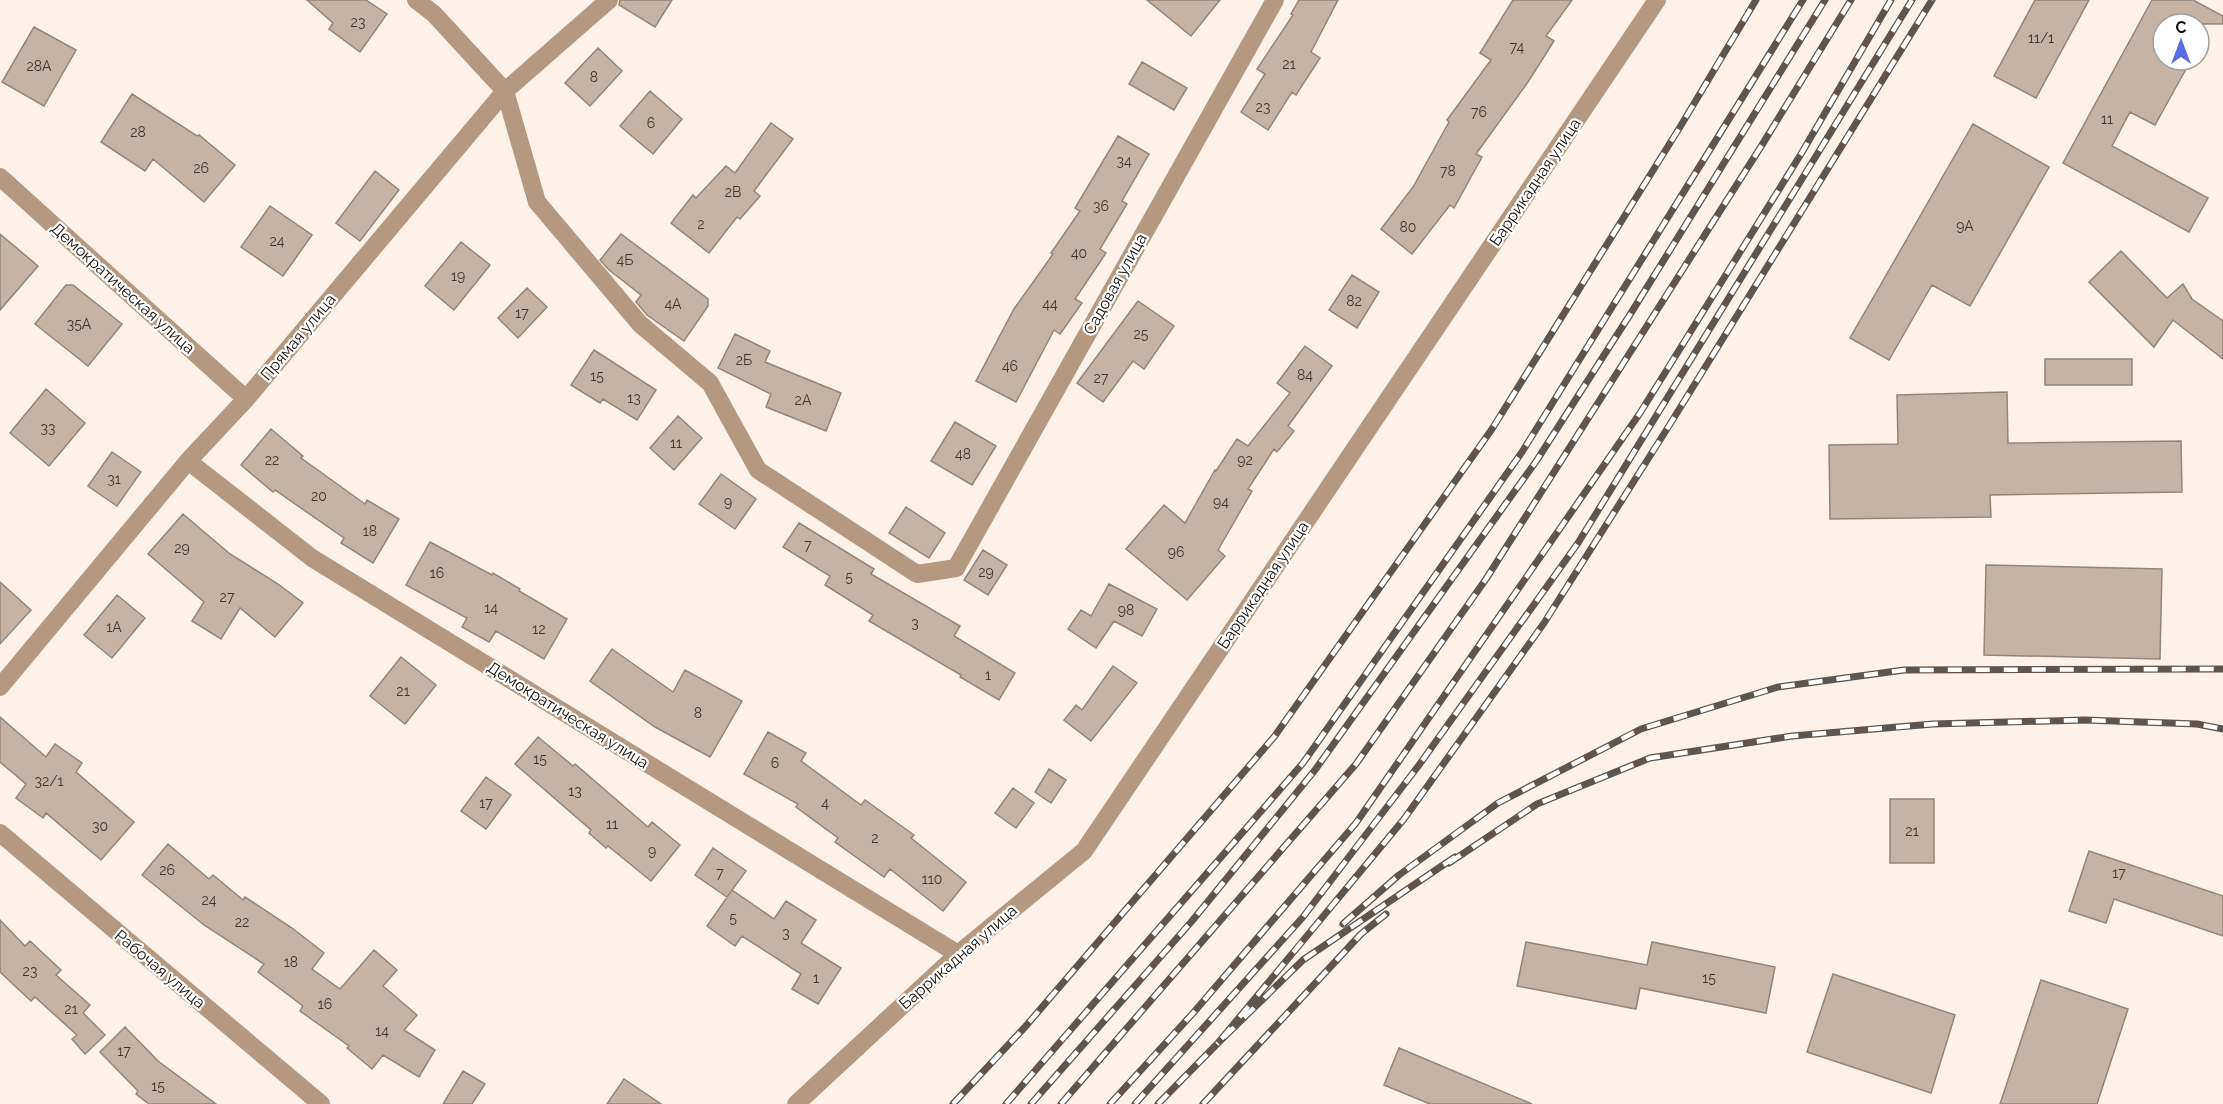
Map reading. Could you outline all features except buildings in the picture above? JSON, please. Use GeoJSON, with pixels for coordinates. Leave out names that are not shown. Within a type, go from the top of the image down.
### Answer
{"type":"FeatureCollection","features":[{"type":"Feature","properties":{"kind":"street"},"geometry":{"type":"LineString","coordinates":[[416,0],[434,14],[505,91]]}},
{"type":"Feature","properties":{"kind":"street","name":"Прямая улица"},"geometry":{"type":"LineString","coordinates":[[0,687],[188,460],[246,399],[505,91],[609,0]]}},
{"type":"Feature","properties":{"kind":"street","name":"Садовая улица"},"geometry":{"type":"LineString","coordinates":[[505,91],[537,202],[640,324],[710,383],[758,470],[917,574],[956,568],[1275,0]]}},
{"type":"Feature","properties":{"kind":"street","name":"Баррикадная улица"},"geometry":{"type":"LineString","coordinates":[[796,1104],[958,954],[1084,851],[1657,0]]}},
{"type":"Feature","properties":{"kind":"street","name":"Демократическая улица"},"geometry":{"type":"LineString","coordinates":[[0,177],[246,399]]}},
{"type":"Feature","properties":{"kind":"street","name":"Демократическая улица"},"geometry":{"type":"LineString","coordinates":[[188,460],[312,558],[958,954]]}},
{"type":"Feature","properties":{"kind":"street","name":"Рабочая улица"},"geometry":{"type":"LineString","coordinates":[[0,833],[321,1104]]}},
{"type":"Feature","properties":{"kind":"railway"},"geometry":{"type":"LineString","coordinates":[[953,1104],[1025,1027],[1274,737],[1492,429],[1680,127],[1756,0]]}},
{"type":"Feature","properties":{"kind":"railway"},"geometry":{"type":"LineString","coordinates":[[1006,1104],[1303,763],[1522,452],[1803,0]]}},
{"type":"Feature","properties":{"kind":"railway"},"geometry":{"type":"LineString","coordinates":[[1031,1104],[1192,921],[1315,770],[1537,460],[1825,0]]}},
{"type":"Feature","properties":{"kind":"railway"},"geometry":{"type":"LineString","coordinates":[[1061,1104],[1356,764],[1486,579],[1762,145],[1851,0]]}},
{"type":"Feature","properties":{"kind":"railway"},"geometry":{"type":"LineString","coordinates":[[1110,1104],[1194,1012],[1356,823],[1640,413],[1801,154],[1891,0]]}},
{"type":"Feature","properties":{"kind":"railway"},"geometry":{"type":"LineString","coordinates":[[1135,1104],[1303,917],[1419,765],[1578,543],[1912,0]]}},
{"type":"Feature","properties":{"kind":"railway"},"geometry":{"type":"LineString","coordinates":[[1455,857],[1303,960],[1218,1043],[1404,819],[1544,623],[1667,429],[1932,0]]}},
{"type":"Feature","properties":{"kind":"railway"},"geometry":{"type":"LineString","coordinates":[[1343,924],[1399,875],[1498,803],[1641,729],[1778,687],[1904,670],[2223,669]]}},
{"type":"Feature","properties":{"kind":"railway"},"geometry":{"type":"LineString","coordinates":[[1449,863],[1537,804],[1650,758],[1792,736],[1933,724],[2085,720],[2197,724],[2223,729]]}},
{"type":"Feature","properties":{"kind":"railway"},"geometry":{"type":"LineString","coordinates":[[1203,1104],[1361,934],[1386,914]]}},
{"type":"Feature","properties":{"kind":"railway"},"geometry":{"type":"LineString","coordinates":[[1158,1104],[1218,1043]]}}]}
